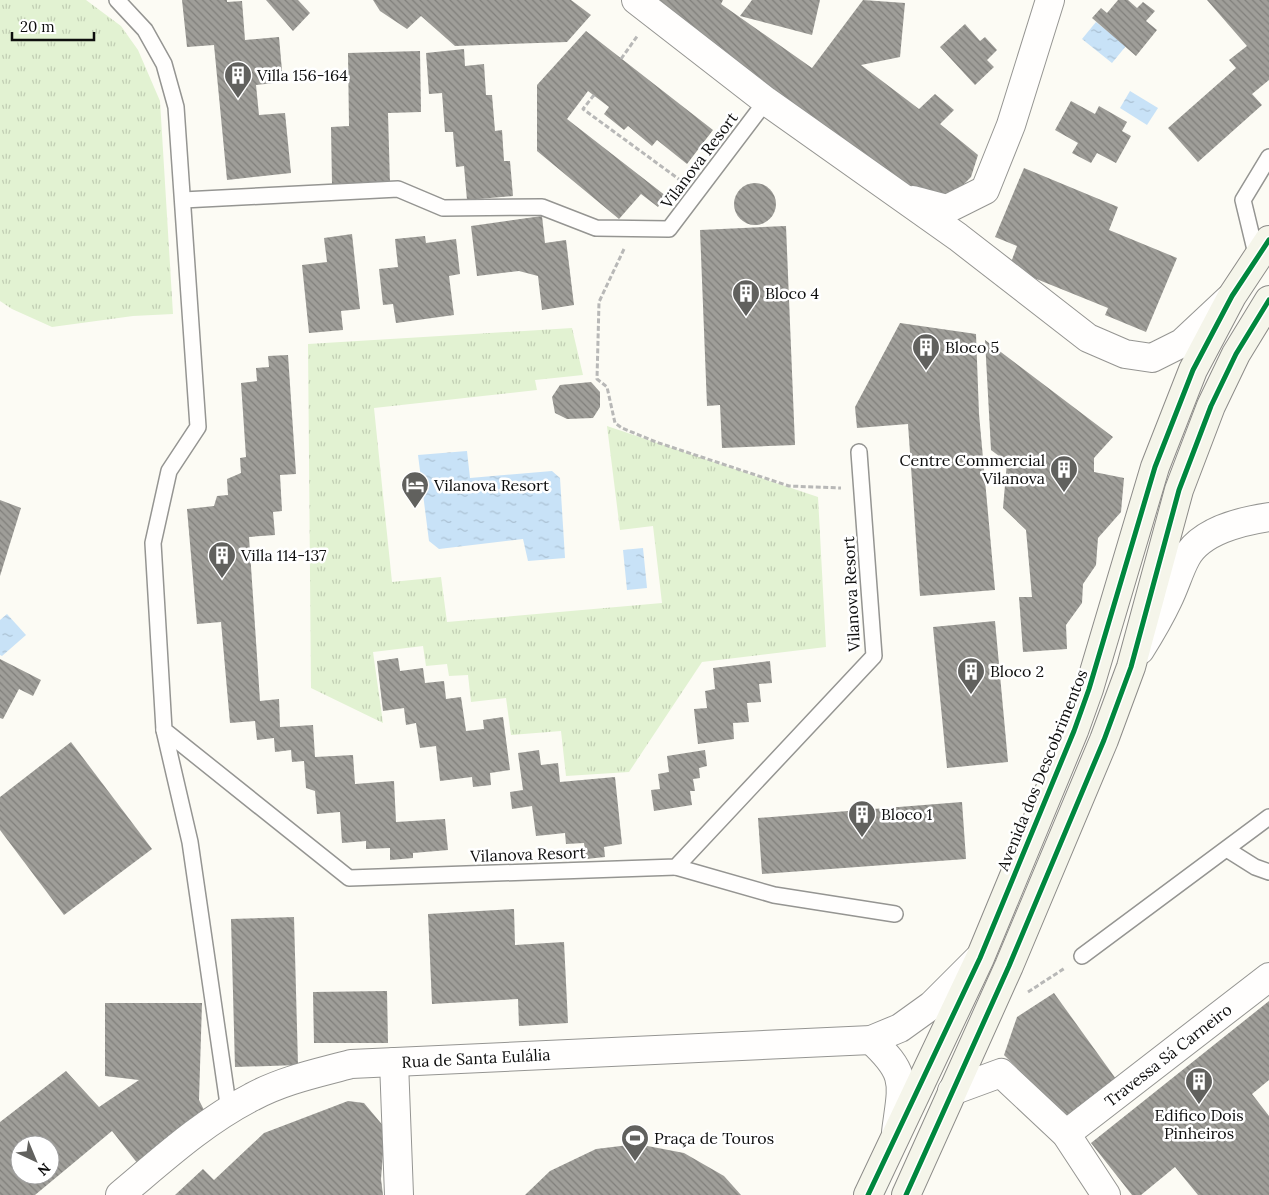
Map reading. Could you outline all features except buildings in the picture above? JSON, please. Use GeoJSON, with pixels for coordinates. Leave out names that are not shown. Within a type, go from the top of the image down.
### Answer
{"type":"FeatureCollection","features":[{"type":"Feature","properties":{"kind":"main road","name":"Avenida dos Descobrimentos"},"geometry":{"type":"LineString","coordinates":[[868,1195],[980,958],[1090,690],[1154,467],[1193,370],[1232,296],[1263,249]]}},
{"type":"Feature","properties":{"kind":"main road"},"geometry":{"type":"LineString","coordinates":[[906,1195],[999,987],[1104,740],[1131,667],[1179,490],[1211,406],[1236,354],[1269,300]]}},
{"type":"Feature","properties":{"kind":"street"},"geometry":{"type":"LineString","coordinates":[[636,0],[766,101],[958,238],[1088,338],[1125,354],[1152,358],[1182,343],[1232,296]]}},
{"type":"Feature","properties":{"kind":"street"},"geometry":{"type":"LineString","coordinates":[[903,198],[947,209],[985,190],[1011,125],[1050,0]]}},
{"type":"Feature","properties":{"kind":"street"},"geometry":{"type":"LineString","coordinates":[[1131,667],[1168,599],[1187,556],[1203,540],[1221,529],[1244,521],[1269,517]]}},
{"type":"Feature","properties":{"kind":"street","name":"Rua de Santa Eulália"},"geometry":{"type":"LineString","coordinates":[[120,1195],[202,1128],[253,1096],[300,1077],[351,1064],[871,1040],[900,1028],[932,1005],[980,958]]}},
{"type":"Feature","properties":{"kind":"street","name":"Travessa Sá Carneiro"},"geometry":{"type":"LineString","coordinates":[[1066,1134],[1269,977]]}},
{"type":"Feature","properties":{"kind":"street"},"geometry":{"type":"LineString","coordinates":[[871,1040],[891,1058],[902,1083],[895,1135]]}},
{"type":"Feature","properties":{"kind":"street"},"geometry":{"type":"LineString","coordinates":[[394,1062],[399,1195]]}},
{"type":"Feature","properties":{"kind":"street"},"geometry":{"type":"LineString","coordinates":[[952,1091],[1001,1073],[1066,1134],[1106,1195]]}},
{"type":"Feature","properties":{"kind":"lane"},"geometry":{"type":"LineString","coordinates":[[117,0],[145,30],[164,64],[176,107],[198,427],[170,471],[153,543],[164,730],[190,842],[229,1111]]}},
{"type":"Feature","properties":{"kind":"lane","name":"Vilanova Resort"},"geometry":{"type":"LineString","coordinates":[[183,200],[398,189],[442,208],[542,207],[596,228],[669,229],[766,101]]}},
{"type":"Feature","properties":{"kind":"lane","name":"Avenida dos Descobrimentos"},"geometry":{"type":"LineString","coordinates":[[1263,249],[1243,200],[1269,157]]}},
{"type":"Feature","properties":{"kind":"lane","name":"Vilanova Resort"},"geometry":{"type":"LineString","coordinates":[[676,866],[874,656],[859,452]]}},
{"type":"Feature","properties":{"kind":"lane","name":"Vilanova Resort"},"geometry":{"type":"LineString","coordinates":[[164,730],[349,878],[676,866],[774,895],[896,914]]}},
{"type":"Feature","properties":{"kind":"lane"},"geometry":{"type":"LineString","coordinates":[[1082,956],[1228,850],[1269,817]]}},
{"type":"Feature","properties":{"kind":"lane"},"geometry":{"type":"LineString","coordinates":[[1228,850],[1269,872]]}},
{"type":"Feature","properties":{"kind":"path"},"geometry":{"type":"LineString","coordinates":[[594,95],[583,109],[696,192]]}},
{"type":"Feature","properties":{"kind":"path"},"geometry":{"type":"LineString","coordinates":[[626,245],[599,302],[597,378],[607,387],[615,423],[622,428],[656,442],[789,486],[831,488],[861,484]]}},
{"type":"Feature","properties":{"kind":"path"},"geometry":{"type":"LineString","coordinates":[[999,987],[1020,997],[1082,956]]}},
{"type":"Feature","properties":{"kind":"green space"},"geometry":{"type":"Polygon","coordinates":[[[0,0],[86,0],[121,26],[138,50],[160,101],[173,314],[133,316],[52,327],[12,309],[0,301],[0,0]]]}},
{"type":"Feature","properties":{"kind":"green space"},"geometry":{"type":"Polygon","coordinates":[[[572,328],[583,375],[535,380],[537,390],[374,408],[392,582],[441,577],[447,622],[662,603],[653,526],[620,530],[607,426],[818,497],[826,647],[702,662],[629,772],[566,776],[561,731],[511,735],[506,698],[471,702],[468,675],[449,676],[447,664],[426,666],[423,646],[373,652],[383,723],[311,688],[308,344],[572,328]]]}},
{"type":"Feature","properties":{"kind":"water"},"geometry":{"type":"Polygon","coordinates":[[[1096,22],[1126,46],[1112,63],[1082,39],[1096,22]]]}},
{"type":"Feature","properties":{"kind":"water"},"geometry":{"type":"Polygon","coordinates":[[[1130,91],[1158,108],[1147,125],[1120,108],[1130,91]]]}},
{"type":"Feature","properties":{"kind":"water"},"geometry":{"type":"Polygon","coordinates":[[[467,451],[470,478],[552,471],[560,478],[565,558],[528,561],[523,539],[439,549],[429,541],[418,455],[467,451]]]}},
{"type":"Feature","properties":{"kind":"water"},"geometry":{"type":"Polygon","coordinates":[[[643,548],[647,588],[627,590],[623,550],[643,548]]]}},
{"type":"Feature","properties":{"kind":"water"},"geometry":{"type":"Polygon","coordinates":[[[7,614],[26,635],[2,656],[0,655],[0,620],[7,614]]]}},
{"type":"Feature","properties":{"kind":"cycle path"},"geometry":{"type":"LineString","coordinates":[[868,1195],[980,958],[1074,731],[1089,689],[1155,467],[1193,370],[1232,296],[1269,240]]}},
{"type":"Feature","properties":{"kind":"cycle path"},"geometry":{"type":"LineString","coordinates":[[906,1195],[1009,966],[1104,740],[1131,667],[1179,490],[1211,406],[1236,354],[1269,300]]}},
{"type":"Feature","properties":{"kind":"place","name":"Villa 156-164"},"geometry":{"type":"Point","coordinates":[238,99]}},
{"type":"Feature","properties":{"kind":"place","name":"Bloco 4"},"geometry":{"type":"Point","coordinates":[746,317]}},
{"type":"Feature","properties":{"kind":"place","name":"Bloco 5"},"geometry":{"type":"Point","coordinates":[926,371]}},
{"type":"Feature","properties":{"kind":"place","name":"Centre Commercial Vilanova"},"geometry":{"type":"Point","coordinates":[1064,493]}},
{"type":"Feature","properties":{"kind":"place","name":"Vilanova Resort"},"geometry":{"type":"Point","coordinates":[415,509]}},
{"type":"Feature","properties":{"kind":"place","name":"Villa 114-137"},"geometry":{"type":"Point","coordinates":[222,579]}},
{"type":"Feature","properties":{"kind":"place","name":"Bloco 2"},"geometry":{"type":"Point","coordinates":[971,695]}},
{"type":"Feature","properties":{"kind":"place","name":"Bloco 1"},"geometry":{"type":"Point","coordinates":[862,838]}},
{"type":"Feature","properties":{"kind":"place","name":"Edifico Dois Pinheiros"},"geometry":{"type":"Point","coordinates":[1199,1105]}},
{"type":"Feature","properties":{"kind":"place","name":"Praça de Touros"},"geometry":{"type":"Point","coordinates":[635,1162]}}]}
